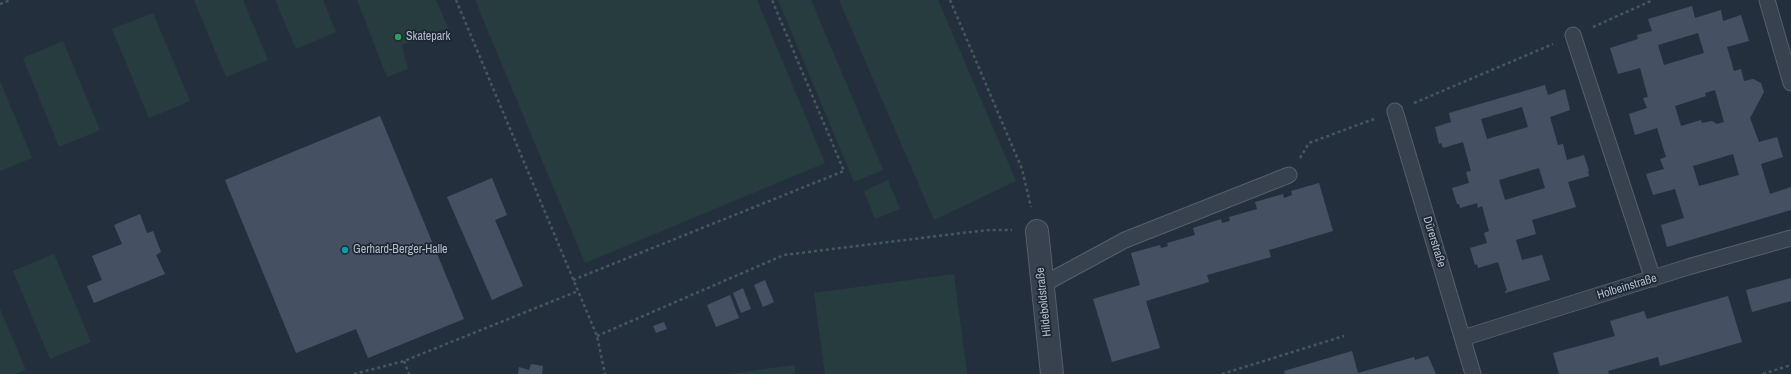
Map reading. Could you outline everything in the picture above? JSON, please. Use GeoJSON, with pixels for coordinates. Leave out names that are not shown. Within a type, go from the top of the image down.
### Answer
{"type":"FeatureCollection","features":[{"type":"Feature","properties":{"kind":"street","name":"Hildeboldstraße"},"geometry":{"type":"LineString","coordinates":[[1037,231],[1052,374]]}},
{"type":"Feature","properties":{"kind":"lane"},"geometry":{"type":"LineString","coordinates":[[1767,0],[1791,83]]}},
{"type":"Feature","properties":{"kind":"lane"},"geometry":{"type":"LineString","coordinates":[[1573,35],[1653,279]]}},
{"type":"Feature","properties":{"kind":"lane","name":"Dürerstraße"},"geometry":{"type":"LineString","coordinates":[[1395,111],[1473,374]]}},
{"type":"Feature","properties":{"kind":"lane"},"geometry":{"type":"LineString","coordinates":[[1042,285],[1125,240],[1289,175]]}},
{"type":"Feature","properties":{"kind":"lane","name":"Holbeinstraße"},"geometry":{"type":"LineString","coordinates":[[1463,338],[1791,238]]}},
{"type":"Feature","properties":{"kind":"path"},"geometry":{"type":"LineString","coordinates":[[0,4],[11,0]]}},
{"type":"Feature","properties":{"kind":"path"},"geometry":{"type":"LineString","coordinates":[[456,0],[597,336],[605,374]]}},
{"type":"Feature","properties":{"kind":"path"},"geometry":{"type":"LineString","coordinates":[[574,280],[844,170],[772,0]]}},
{"type":"Feature","properties":{"kind":"path"},"geometry":{"type":"LineString","coordinates":[[597,336],[784,255],[983,231],[1037,231],[1022,169],[950,0]]}},
{"type":"Feature","properties":{"kind":"path"},"geometry":{"type":"LineString","coordinates":[[1289,175],[1309,143],[1395,111],[1653,0]]}},
{"type":"Feature","properties":{"kind":"path"},"geometry":{"type":"LineString","coordinates":[[354,374],[404,361],[578,291]]}},
{"type":"Feature","properties":{"kind":"path"},"geometry":{"type":"LineString","coordinates":[[1222,374],[1344,336]]}},
{"type":"Feature","properties":{"kind":"path"},"geometry":{"type":"LineString","coordinates":[[404,361],[409,374]]}},
{"type":"Feature","properties":{"kind":"path"},"geometry":{"type":"LineString","coordinates":[[1763,374],[1791,366]]}},
{"type":"Feature","properties":{"kind":"green space"},"geometry":{"type":"Polygon","coordinates":[[[194,0],[243,0],[268,60],[226,77],[194,0]]]}},
{"type":"Feature","properties":{"kind":"green space"},"geometry":{"type":"Polygon","coordinates":[[[275,0],[323,0],[336,32],[296,49],[275,0]]]}},
{"type":"Feature","properties":{"kind":"green space","name":"Skatepark"},"geometry":{"type":"Polygon","coordinates":[[[357,0],[436,0],[448,28],[402,45],[408,69],[387,77],[357,0]]]}},
{"type":"Feature","properties":{"kind":"green space"},"geometry":{"type":"Polygon","coordinates":[[[475,0],[757,0],[825,163],[585,263],[475,0]]]}},
{"type":"Feature","properties":{"kind":"green space"},"geometry":{"type":"Polygon","coordinates":[[[778,0],[811,0],[883,170],[854,182],[778,0]]]}},
{"type":"Feature","properties":{"kind":"green space"},"geometry":{"type":"Polygon","coordinates":[[[839,0],[938,0],[1016,181],[934,220],[839,0]]]}},
{"type":"Feature","properties":{"kind":"green space"},"geometry":{"type":"Polygon","coordinates":[[[153,13],[190,101],[149,118],[112,29],[153,13]]]}},
{"type":"Feature","properties":{"kind":"green space"},"geometry":{"type":"Polygon","coordinates":[[[63,41],[100,130],[59,147],[23,58],[63,41]]]}},
{"type":"Feature","properties":{"kind":"green space"},"geometry":{"type":"Polygon","coordinates":[[[0,81],[32,158],[0,171],[0,81]]]}},
{"type":"Feature","properties":{"kind":"green space"},"geometry":{"type":"Polygon","coordinates":[[[888,180],[900,209],[875,219],[864,191],[888,180]]]}},
{"type":"Feature","properties":{"kind":"green space"},"geometry":{"type":"Polygon","coordinates":[[[54,254],[91,342],[50,359],[13,271],[54,254]]]}},
{"type":"Feature","properties":{"kind":"green space"},"geometry":{"type":"Polygon","coordinates":[[[954,274],[967,374],[825,374],[814,293],[954,274]]]}},
{"type":"Feature","properties":{"kind":"green space"},"geometry":{"type":"Polygon","coordinates":[[[0,309],[26,370],[15,374],[0,374],[0,309]]]}},
{"type":"Feature","properties":{"kind":"green space"},"geometry":{"type":"Polygon","coordinates":[[[794,365],[795,374],[729,374],[794,365]]]}},
{"type":"Feature","properties":{"kind":"building"},"geometry":{"type":"Polygon","coordinates":[[[1692,6],[1695,18],[1721,10],[1723,21],[1741,15],[1749,41],[1727,47],[1734,71],[1741,69],[1744,81],[1753,79],[1761,83],[1764,92],[1750,118],[1759,142],[1777,137],[1783,157],[1761,164],[1770,194],[1791,187],[1791,210],[1667,247],[1661,225],[1684,218],[1675,189],[1653,195],[1646,174],[1664,169],[1660,159],[1666,157],[1657,128],[1635,135],[1629,114],[1647,108],[1643,98],[1648,97],[1640,68],[1618,74],[1610,48],[1638,39],[1637,35],[1652,31],[1648,19],[1692,6]],[[1698,33],[1658,45],[1664,65],[1704,53],[1698,33]],[[1715,90],[1705,93],[1706,96],[1675,106],[1681,126],[1701,120],[1702,123],[1712,121],[1717,124],[1724,122],[1715,90]],[[1733,154],[1693,166],[1699,186],[1739,175],[1733,154]]]}},
{"type":"Feature","properties":{"kind":"building"},"geometry":{"type":"Polygon","coordinates":[[[1545,85],[1548,95],[1565,89],[1570,110],[1550,117],[1558,145],[1563,144],[1567,160],[1584,155],[1589,176],[1568,182],[1576,207],[1532,220],[1536,234],[1516,240],[1522,260],[1542,255],[1550,280],[1505,293],[1505,291],[1507,291],[1498,262],[1478,268],[1477,264],[1475,265],[1470,248],[1487,243],[1484,233],[1489,231],[1482,206],[1478,208],[1477,203],[1460,208],[1459,204],[1457,204],[1452,188],[1469,183],[1466,172],[1471,171],[1463,142],[1443,148],[1441,143],[1439,144],[1435,127],[1451,122],[1449,113],[1545,85]],[[1522,107],[1481,119],[1487,139],[1528,127],[1522,107]],[[1539,168],[1499,180],[1505,200],[1545,188],[1539,168]]]}},
{"type":"Feature","properties":{"kind":"building","name":"Gerhard-Berger-Halle"},"geometry":{"type":"Polygon","coordinates":[[[380,116],[464,319],[368,358],[356,329],[296,353],[225,180],[380,116]]]}},
{"type":"Feature","properties":{"kind":"building"},"geometry":{"type":"Polygon","coordinates":[[[492,178],[507,215],[495,220],[523,286],[492,300],[447,197],[492,178]]]}},
{"type":"Feature","properties":{"kind":"building"},"geometry":{"type":"Polygon","coordinates":[[[1319,183],[1333,231],[1269,250],[1271,257],[1207,275],[1209,282],[1146,301],[1160,348],[1112,362],[1093,299],[1140,285],[1131,253],[1160,245],[1161,248],[1168,246],[1167,243],[1195,235],[1193,228],[1221,219],[1222,223],[1230,221],[1229,217],[1257,209],[1255,202],[1283,194],[1284,198],[1292,195],[1291,191],[1319,183]]]}},
{"type":"Feature","properties":{"kind":"building"},"geometry":{"type":"Polygon","coordinates":[[[140,214],[147,233],[153,231],[161,252],[156,255],[165,274],[94,303],[87,286],[102,280],[92,256],[122,244],[114,225],[140,214]]]}},
{"type":"Feature","properties":{"kind":"building"},"geometry":{"type":"Polygon","coordinates":[[[1791,278],[1791,301],[1752,312],[1746,290],[1791,278]]]}},
{"type":"Feature","properties":{"kind":"building"},"geometry":{"type":"Polygon","coordinates":[[[765,280],[774,302],[763,307],[754,285],[765,280]]]}},
{"type":"Feature","properties":{"kind":"building"},"geometry":{"type":"Polygon","coordinates":[[[743,288],[751,309],[741,313],[733,293],[743,288]]]}},
{"type":"Feature","properties":{"kind":"building"},"geometry":{"type":"Polygon","coordinates":[[[730,295],[739,318],[716,327],[707,305],[730,295]]]}},
{"type":"Feature","properties":{"kind":"building"},"geometry":{"type":"Polygon","coordinates":[[[1728,296],[1742,342],[1660,366],[1658,357],[1608,371],[1609,374],[1559,374],[1553,353],[1615,336],[1610,321],[1644,311],[1647,319],[1728,296]]]}},
{"type":"Feature","properties":{"kind":"building"},"geometry":{"type":"Polygon","coordinates":[[[664,322],[667,329],[656,333],[653,326],[664,322]]]}},
{"type":"Feature","properties":{"kind":"building"},"geometry":{"type":"Polygon","coordinates":[[[1352,351],[1358,373],[1414,357],[1415,360],[1428,356],[1436,374],[1285,374],[1284,371],[1352,351]]]}},
{"type":"Feature","properties":{"kind":"building"},"geometry":{"type":"Polygon","coordinates":[[[531,364],[543,366],[542,374],[518,374],[519,367],[529,370],[531,364]]]}},
{"type":"Feature","properties":{"kind":"place","name":"Skatepark"},"geometry":{"type":"Point","coordinates":[398,37]}},
{"type":"Feature","properties":{"kind":"place","name":"Gerhard-Berger-Halle"},"geometry":{"type":"Point","coordinates":[345,250]}}]}
